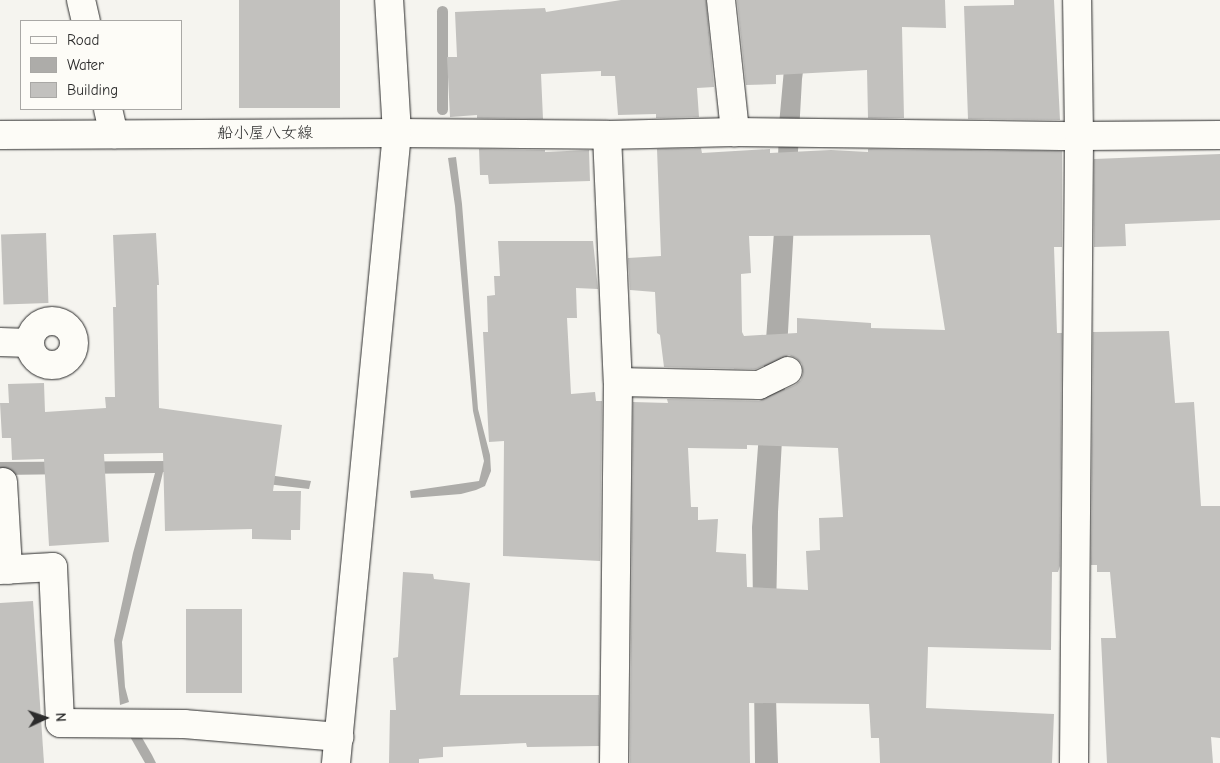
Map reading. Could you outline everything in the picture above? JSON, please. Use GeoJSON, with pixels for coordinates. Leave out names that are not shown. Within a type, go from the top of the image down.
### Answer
{"type":"FeatureCollection","features":[{"type":"Feature","properties":{"kind":"street"},"geometry":{"type":"LineString","coordinates":[[81,0],[86,20]]}},
{"type":"Feature","properties":{"kind":"street"},"geometry":{"type":"LineString","coordinates":[[3,482],[4,570],[53,567],[60,723],[184,724],[337,750],[397,133],[389,0]]}},
{"type":"Feature","properties":{"kind":"street"},"geometry":{"type":"LineString","coordinates":[[721,0],[735,132]]}},
{"type":"Feature","properties":{"kind":"street"},"geometry":{"type":"LineString","coordinates":[[1074,763],[1079,136],[1076,0]]}},
{"type":"Feature","properties":{"kind":"street","name":"船小屋八女線"},"geometry":{"type":"LineString","coordinates":[[0,135],[111,121],[397,133],[608,135],[735,132],[1079,136],[1220,135]]}},
{"type":"Feature","properties":{"kind":"street"},"geometry":{"type":"LineString","coordinates":[[608,135],[618,382],[614,763]]}},
{"type":"Feature","properties":{"kind":"street"},"geometry":{"type":"LineString","coordinates":[[0,342],[29,343]]}},
{"type":"Feature","properties":{"kind":"street"},"geometry":{"type":"LineString","coordinates":[[618,382],[759,386],[788,371]]}},
{"type":"Feature","properties":{"kind":"water"},"geometry":{"type":"Polygon","coordinates":[[[813,0],[802,79],[778,512],[775,666],[778,763],[755,763],[752,527],[777,192],[779,125],[789,13],[813,0]]]}},
{"type":"Feature","properties":{"kind":"water"},"geometry":{"type":"Polygon","coordinates":[[[456,157],[462,204],[478,409],[490,455],[491,471],[485,486],[476,490],[461,494],[411,498],[410,491],[479,481],[484,461],[473,411],[455,206],[448,158],[456,157]]]}},
{"type":"Feature","properties":{"kind":"water"},"geometry":{"type":"Polygon","coordinates":[[[169,461],[311,481],[309,489],[163,472],[122,642],[125,687],[129,702],[120,705],[114,640],[133,553],[155,473],[0,475],[0,462],[169,461]]]}},
{"type":"Feature","properties":{"kind":"water"},"geometry":{"type":"Polygon","coordinates":[[[137,729],[156,763],[145,763],[128,733],[137,729]]]}},
{"type":"Feature","properties":{"kind":"building"},"geometry":{"type":"Polygon","coordinates":[[[239,0],[340,0],[340,108],[239,108],[239,0]]]}},
{"type":"Feature","properties":{"kind":"building"},"geometry":{"type":"Polygon","coordinates":[[[621,0],[706,0],[714,87],[697,88],[699,117],[656,118],[656,114],[618,115],[615,76],[601,76],[601,71],[541,74],[543,119],[477,118],[477,115],[450,117],[447,57],[457,57],[455,12],[545,8],[546,12],[621,0]]]}},
{"type":"Feature","properties":{"kind":"building"},"geometry":{"type":"Polygon","coordinates":[[[737,0],[945,0],[946,28],[902,27],[904,118],[868,118],[867,70],[776,75],[776,84],[746,85],[737,0]]]}},
{"type":"Feature","properties":{"kind":"building"},"geometry":{"type":"Polygon","coordinates":[[[1014,0],[1054,0],[1060,120],[968,119],[964,6],[1014,5],[1014,0]]]}},
{"type":"Feature","properties":{"kind":"building"},"geometry":{"type":"Polygon","coordinates":[[[701,148],[702,153],[770,149],[770,153],[831,150],[868,152],[868,149],[1062,151],[1062,247],[1054,247],[1057,333],[1062,333],[1060,566],[1058,572],[1052,572],[1051,650],[928,647],[926,708],[1054,714],[1052,763],[880,763],[879,738],[871,738],[869,704],[749,703],[750,763],[630,763],[633,402],[668,403],[667,399],[759,401],[795,385],[801,380],[803,373],[802,364],[796,358],[789,355],[756,369],[664,367],[660,335],[657,333],[655,292],[630,290],[628,258],[661,256],[657,149],[701,148]],[[930,235],[749,236],[751,273],[741,274],[742,332],[744,336],[797,333],[797,318],[871,323],[871,328],[945,330],[930,235]],[[747,445],[747,449],[688,448],[691,507],[698,507],[698,520],[718,519],[716,552],[746,554],[747,587],[808,590],[806,551],[820,550],[819,518],[843,517],[838,448],[747,445]]]}},
{"type":"Feature","properties":{"kind":"building"},"geometry":{"type":"Polygon","coordinates":[[[479,149],[545,150],[545,152],[589,150],[590,181],[489,184],[488,175],[480,175],[479,149]]]}},
{"type":"Feature","properties":{"kind":"building"},"geometry":{"type":"Polygon","coordinates":[[[1220,154],[1220,220],[1125,224],[1126,246],[1094,247],[1094,159],[1220,154]]]}},
{"type":"Feature","properties":{"kind":"building"},"geometry":{"type":"Polygon","coordinates":[[[46,233],[48,303],[3,305],[1,235],[46,233]]]}},
{"type":"Feature","properties":{"kind":"building"},"geometry":{"type":"Polygon","coordinates":[[[156,233],[159,285],[157,285],[159,408],[282,425],[273,491],[301,491],[300,530],[291,530],[291,540],[252,539],[252,529],[165,531],[163,453],[104,454],[109,542],[49,546],[44,459],[12,460],[11,438],[2,438],[0,403],[9,403],[8,384],[44,383],[45,412],[106,408],[105,397],[115,397],[113,307],[116,307],[113,235],[156,233]]]}},
{"type":"Feature","properties":{"kind":"building"},"geometry":{"type":"Polygon","coordinates":[[[498,241],[593,241],[598,289],[576,288],[577,318],[567,318],[571,394],[595,392],[596,401],[602,401],[600,561],[503,556],[504,441],[489,442],[483,332],[488,332],[487,296],[495,295],[494,276],[500,276],[498,241]]]}},
{"type":"Feature","properties":{"kind":"building"},"geometry":{"type":"Polygon","coordinates":[[[1169,331],[1175,403],[1194,402],[1201,506],[1220,506],[1220,738],[1211,737],[1213,763],[1107,763],[1101,638],[1116,638],[1110,572],[1097,572],[1097,565],[1091,565],[1093,332],[1169,331]]]}},
{"type":"Feature","properties":{"kind":"building"},"geometry":{"type":"Polygon","coordinates":[[[403,572],[433,574],[434,579],[470,583],[460,695],[599,695],[599,746],[527,747],[526,743],[443,747],[443,757],[419,759],[419,763],[389,763],[390,710],[396,710],[393,658],[398,657],[403,572]]]}},
{"type":"Feature","properties":{"kind":"building"},"geometry":{"type":"Polygon","coordinates":[[[33,601],[44,763],[0,763],[0,603],[33,601]]]}},
{"type":"Feature","properties":{"kind":"building"},"geometry":{"type":"Polygon","coordinates":[[[186,609],[242,609],[242,693],[186,693],[186,609]]]}},
{"type":"Feature","properties":{"kind":"waterway"},"geometry":{"type":"LineString","coordinates":[[442,11],[442,109]]}}]}
